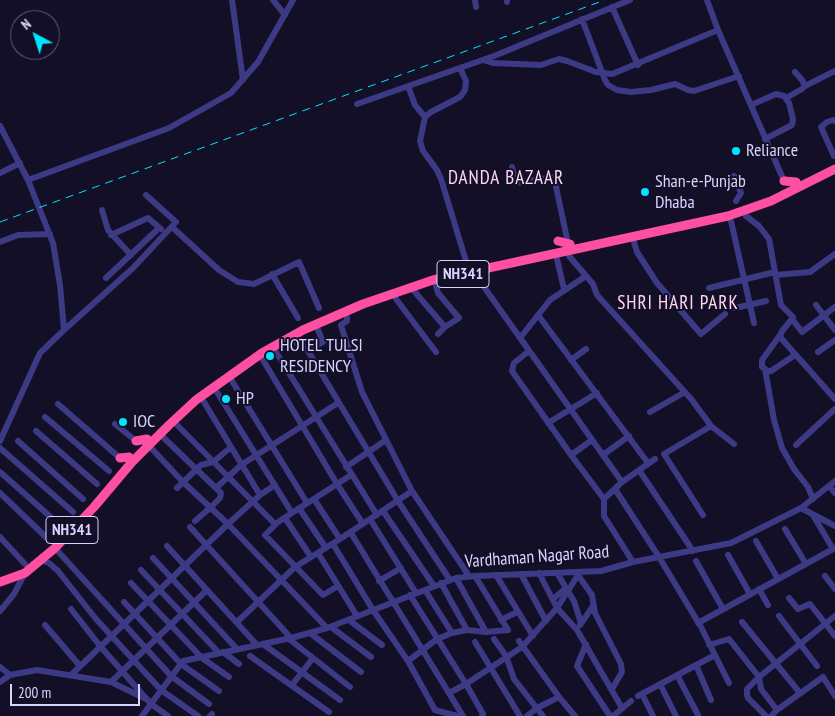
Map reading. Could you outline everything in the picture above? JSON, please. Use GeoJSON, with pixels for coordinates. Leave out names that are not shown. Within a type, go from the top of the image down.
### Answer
{"type":"FeatureCollection","features":[{"type":"Feature","properties":{"kind":"highway","name":"NH341"},"geometry":{"type":"LineString","coordinates":[[0,582],[41,560],[52,544],[94,507],[127,459],[196,400],[263,356],[318,326],[363,304],[432,284],[736,218],[835,169]]}},
{"type":"Feature","properties":{"kind":"highway"},"geometry":{"type":"LineString","coordinates":[[784,180],[796,182]]}},
{"type":"Feature","properties":{"kind":"highway"},"geometry":{"type":"LineString","coordinates":[[318,326],[334,323]]}},
{"type":"Feature","properties":{"kind":"highway"},"geometry":{"type":"LineString","coordinates":[[263,356],[276,352]]}},
{"type":"Feature","properties":{"kind":"highway"},"geometry":{"type":"LineString","coordinates":[[136,441],[147,440]]}},
{"type":"Feature","properties":{"kind":"street"},"geometry":{"type":"LineString","coordinates":[[232,0],[242,80]]}},
{"type":"Feature","properties":{"kind":"street"},"geometry":{"type":"LineString","coordinates":[[273,0],[285,15]]}},
{"type":"Feature","properties":{"kind":"street"},"geometry":{"type":"LineString","coordinates":[[28,180],[169,128],[231,93],[258,62],[293,0]]}},
{"type":"Feature","properties":{"kind":"street"},"geometry":{"type":"LineString","coordinates":[[357,104],[483,60],[630,0]]}},
{"type":"Feature","properties":{"kind":"street"},"geometry":{"type":"LineString","coordinates":[[707,0],[718,30],[784,180]]}},
{"type":"Feature","properties":{"kind":"street"},"geometry":{"type":"LineString","coordinates":[[612,7],[638,64]]}},
{"type":"Feature","properties":{"kind":"street"},"geometry":{"type":"LineString","coordinates":[[582,19],[608,85],[623,92],[651,90],[675,84],[694,91],[739,76]]}},
{"type":"Feature","properties":{"kind":"street"},"geometry":{"type":"LineString","coordinates":[[483,60],[493,63],[541,65],[559,60],[604,74],[618,73],[718,30]]}},
{"type":"Feature","properties":{"kind":"street"},"geometry":{"type":"LineString","coordinates":[[460,68],[466,81],[465,90],[460,97],[425,117],[420,145],[441,178],[466,262]]}},
{"type":"Feature","properties":{"kind":"street"},"geometry":{"type":"LineString","coordinates":[[786,98],[835,71]]}},
{"type":"Feature","properties":{"kind":"street"},"geometry":{"type":"LineString","coordinates":[[795,72],[805,86]]}},
{"type":"Feature","properties":{"kind":"street"},"geometry":{"type":"LineString","coordinates":[[408,86],[415,105],[425,117]]}},
{"type":"Feature","properties":{"kind":"street"},"geometry":{"type":"LineString","coordinates":[[751,105],[776,94],[786,98],[793,122],[789,127],[765,139]]}},
{"type":"Feature","properties":{"kind":"street"},"geometry":{"type":"LineString","coordinates":[[834,156],[821,127],[827,122],[835,121]]}},
{"type":"Feature","properties":{"kind":"street"},"geometry":{"type":"LineString","coordinates":[[0,126],[28,180],[53,243],[60,285],[64,330]]}},
{"type":"Feature","properties":{"kind":"street"},"geometry":{"type":"LineString","coordinates":[[0,173],[20,163]]}},
{"type":"Feature","properties":{"kind":"street"},"geometry":{"type":"LineString","coordinates":[[512,167],[516,183],[554,177],[565,241]]}},
{"type":"Feature","properties":{"kind":"street"},"geometry":{"type":"LineString","coordinates":[[734,176],[741,193],[736,201]]}},
{"type":"Feature","properties":{"kind":"street"},"geometry":{"type":"LineString","coordinates":[[0,441],[40,352],[132,268],[176,222],[146,195]]}},
{"type":"Feature","properties":{"kind":"street"},"geometry":{"type":"LineString","coordinates":[[102,210],[105,223],[111,235],[131,254]]}},
{"type":"Feature","properties":{"kind":"street"},"geometry":{"type":"LineString","coordinates":[[111,235],[148,218],[166,233]]}},
{"type":"Feature","properties":{"kind":"street"},"geometry":{"type":"LineString","coordinates":[[754,323],[736,218],[759,226],[769,239],[781,305],[793,317],[792,319],[802,332],[835,307]]}},
{"type":"Feature","properties":{"kind":"street"},"geometry":{"type":"LineString","coordinates":[[172,227],[220,270],[238,282],[254,284],[299,262],[319,308]]}},
{"type":"Feature","properties":{"kind":"street"},"geometry":{"type":"LineString","coordinates":[[106,278],[159,228]]}},
{"type":"Feature","properties":{"kind":"street"},"geometry":{"type":"LineString","coordinates":[[0,242],[18,235],[50,234]]}},
{"type":"Feature","properties":{"kind":"street"},"geometry":{"type":"LineString","coordinates":[[633,241],[637,252],[657,283],[701,334],[725,314]]}},
{"type":"Feature","properties":{"kind":"street"},"geometry":{"type":"LineString","coordinates":[[709,288],[745,278],[775,273],[810,272],[835,254]]}},
{"type":"Feature","properties":{"kind":"street"},"geometry":{"type":"LineString","coordinates":[[562,256],[586,276],[593,284],[597,295],[685,392],[711,426],[734,444]]}},
{"type":"Feature","properties":{"kind":"street"},"geometry":{"type":"LineString","coordinates":[[562,256],[564,289]]}},
{"type":"Feature","properties":{"kind":"street"},"geometry":{"type":"LineString","coordinates":[[272,274],[298,318]]}},
{"type":"Feature","properties":{"kind":"street"},"geometry":{"type":"LineString","coordinates":[[520,338],[550,300],[586,276]]}},
{"type":"Feature","properties":{"kind":"street"},"geometry":{"type":"LineString","coordinates":[[477,277],[622,482]]}},
{"type":"Feature","properties":{"kind":"street"},"geometry":{"type":"LineString","coordinates":[[432,284],[459,318],[438,334]]}},
{"type":"Feature","properties":{"kind":"street"},"geometry":{"type":"LineString","coordinates":[[414,291],[445,327]]}},
{"type":"Feature","properties":{"kind":"street"},"geometry":{"type":"LineString","coordinates":[[396,298],[436,352]]}},
{"type":"Feature","properties":{"kind":"street"},"geometry":{"type":"LineString","coordinates":[[735,308],[766,301]]}},
{"type":"Feature","properties":{"kind":"street"},"geometry":{"type":"LineString","coordinates":[[816,305],[835,330]]}},
{"type":"Feature","properties":{"kind":"street"},"geometry":{"type":"LineString","coordinates":[[538,315],[648,463]]}},
{"type":"Feature","properties":{"kind":"street"},"geometry":{"type":"LineString","coordinates":[[347,317],[347,321],[341,325],[362,392],[412,491],[508,630],[486,632],[467,630],[452,633],[437,639],[408,660]]}},
{"type":"Feature","properties":{"kind":"street"},"geometry":{"type":"LineString","coordinates":[[792,319],[762,360],[762,367],[782,448],[794,469],[808,487],[813,499]]}},
{"type":"Feature","properties":{"kind":"street"},"geometry":{"type":"LineString","coordinates":[[308,351],[323,342],[318,326]]}},
{"type":"Feature","properties":{"kind":"street"},"geometry":{"type":"LineString","coordinates":[[780,335],[835,400]]}},
{"type":"Feature","properties":{"kind":"street"},"geometry":{"type":"LineString","coordinates":[[818,352],[835,340]]}},
{"type":"Feature","properties":{"kind":"street"},"geometry":{"type":"LineString","coordinates":[[293,342],[302,344],[308,351],[398,501],[453,579],[486,632]]}},
{"type":"Feature","properties":{"kind":"street"},"geometry":{"type":"LineString","coordinates":[[572,360],[586,349]]}},
{"type":"Feature","properties":{"kind":"street"},"geometry":{"type":"LineString","coordinates":[[529,351],[514,363],[512,368],[548,423],[604,500],[604,516],[632,562]]}},
{"type":"Feature","properties":{"kind":"street"},"geometry":{"type":"LineString","coordinates":[[276,352],[377,515]]}},
{"type":"Feature","properties":{"kind":"street"},"geometry":{"type":"LineString","coordinates":[[764,369],[771,371],[795,355]]}},
{"type":"Feature","properties":{"kind":"street"},"geometry":{"type":"LineString","coordinates":[[263,356],[337,484],[363,524]]}},
{"type":"Feature","properties":{"kind":"street"},"geometry":{"type":"LineString","coordinates":[[232,382],[307,503]]}},
{"type":"Feature","properties":{"kind":"street"},"geometry":{"type":"LineString","coordinates":[[217,392],[292,513]]}},
{"type":"Feature","properties":{"kind":"street"},"geometry":{"type":"LineString","coordinates":[[650,412],[685,392]]}},
{"type":"Feature","properties":{"kind":"street"},"geometry":{"type":"LineString","coordinates":[[548,423],[597,393]]}},
{"type":"Feature","properties":{"kind":"street"},"geometry":{"type":"LineString","coordinates":[[204,402],[260,496]]}},
{"type":"Feature","properties":{"kind":"street"},"geometry":{"type":"LineString","coordinates":[[216,488],[255,455],[338,403]]}},
{"type":"Feature","properties":{"kind":"street"},"geometry":{"type":"LineString","coordinates":[[58,404],[127,459]]}},
{"type":"Feature","properties":{"kind":"street"},"geometry":{"type":"LineString","coordinates":[[796,444],[835,409]]}},
{"type":"Feature","properties":{"kind":"street"},"geometry":{"type":"LineString","coordinates":[[45,417],[109,471]]}},
{"type":"Feature","properties":{"kind":"street"},"geometry":{"type":"LineString","coordinates":[[115,424],[136,441]]}},
{"type":"Feature","properties":{"kind":"street"},"geometry":{"type":"LineString","coordinates":[[177,425],[227,478],[275,524]]}},
{"type":"Feature","properties":{"kind":"street"},"geometry":{"type":"LineString","coordinates":[[703,515],[664,454],[711,426]]}},
{"type":"Feature","properties":{"kind":"street"},"geometry":{"type":"LineString","coordinates":[[36,432],[97,484]]}},
{"type":"Feature","properties":{"kind":"street"},"geometry":{"type":"LineString","coordinates":[[603,455],[628,436]]}},
{"type":"Feature","properties":{"kind":"street"},"geometry":{"type":"LineString","coordinates":[[164,438],[221,495],[211,508],[195,520]]}},
{"type":"Feature","properties":{"kind":"street"},"geometry":{"type":"LineString","coordinates":[[18,440],[84,500]]}},
{"type":"Feature","properties":{"kind":"street"},"geometry":{"type":"LineString","coordinates":[[346,467],[386,440]]}},
{"type":"Feature","properties":{"kind":"street"},"geometry":{"type":"LineString","coordinates":[[571,455],[592,440]]}},
{"type":"Feature","properties":{"kind":"street"},"geometry":{"type":"LineString","coordinates":[[0,448],[73,512]]}},
{"type":"Feature","properties":{"kind":"street"},"geometry":{"type":"LineString","coordinates":[[177,488],[201,465],[213,462],[230,448]]}},
{"type":"Feature","properties":{"kind":"street"},"geometry":{"type":"LineString","coordinates":[[152,449],[329,628],[371,657]]}},
{"type":"Feature","properties":{"kind":"street"},"geometry":{"type":"LineString","coordinates":[[604,500],[622,482],[655,459]]}},
{"type":"Feature","properties":{"kind":"street"},"geometry":{"type":"LineString","coordinates":[[639,470],[693,551]]}},
{"type":"Feature","properties":{"kind":"street"},"geometry":{"type":"LineString","coordinates":[[0,472],[62,527]]}},
{"type":"Feature","properties":{"kind":"street"},"geometry":{"type":"LineString","coordinates":[[338,586],[323,596],[265,535],[275,524],[351,475]]}},
{"type":"Feature","properties":{"kind":"street","name":"Vardhaman Nagar Road"},"geometry":{"type":"LineString","coordinates":[[181,664],[183,661],[329,628],[453,579],[472,576],[579,573],[731,543],[801,508],[835,481]]}},
{"type":"Feature","properties":{"kind":"street"},"geometry":{"type":"LineString","coordinates":[[71,675],[228,524],[275,485]]}},
{"type":"Feature","properties":{"kind":"street"},"geometry":{"type":"LineString","coordinates":[[829,486],[835,493]]}},
{"type":"Feature","properties":{"kind":"street"},"geometry":{"type":"LineString","coordinates":[[616,489],[698,623],[729,683]]}},
{"type":"Feature","properties":{"kind":"street"},"geometry":{"type":"LineString","coordinates":[[237,622],[294,567],[333,544],[412,491]]}},
{"type":"Feature","properties":{"kind":"street"},"geometry":{"type":"LineString","coordinates":[[0,492],[52,544],[171,676],[209,704]]}},
{"type":"Feature","properties":{"kind":"street"},"geometry":{"type":"LineString","coordinates":[[314,499],[340,539]]}},
{"type":"Feature","properties":{"kind":"street"},"geometry":{"type":"LineString","coordinates":[[299,508],[326,548]]}},
{"type":"Feature","properties":{"kind":"street"},"geometry":{"type":"LineString","coordinates":[[801,508],[835,526]]}},
{"type":"Feature","properties":{"kind":"street"},"geometry":{"type":"LineString","coordinates":[[383,511],[467,630]]}},
{"type":"Feature","properties":{"kind":"street"},"geometry":{"type":"LineString","coordinates":[[698,623],[834,548],[813,515]]}},
{"type":"Feature","properties":{"kind":"street"},"geometry":{"type":"LineString","coordinates":[[285,518],[338,586],[357,616]]}},
{"type":"Feature","properties":{"kind":"street"},"geometry":{"type":"LineString","coordinates":[[370,519],[401,568],[437,639],[466,684],[483,714],[482,716]]}},
{"type":"Feature","properties":{"kind":"street"},"geometry":{"type":"LineString","coordinates":[[190,527],[259,601],[290,638],[350,687]]}},
{"type":"Feature","properties":{"kind":"street"},"geometry":{"type":"LineString","coordinates":[[785,530],[806,564]]}},
{"type":"Feature","properties":{"kind":"street"},"geometry":{"type":"LineString","coordinates":[[350,533],[463,716]]}},
{"type":"Feature","properties":{"kind":"street"},"geometry":{"type":"LineString","coordinates":[[0,537],[25,568],[14,594],[0,611]]}},
{"type":"Feature","properties":{"kind":"street"},"geometry":{"type":"LineString","coordinates":[[756,542],[778,579]]}},
{"type":"Feature","properties":{"kind":"street"},"geometry":{"type":"LineString","coordinates":[[333,544],[408,660],[436,710],[457,716]]}},
{"type":"Feature","properties":{"kind":"street"},"geometry":{"type":"LineString","coordinates":[[167,546],[237,622],[260,644],[340,700]]}},
{"type":"Feature","properties":{"kind":"street"},"geometry":{"type":"LineString","coordinates":[[728,554],[750,594]]}},
{"type":"Feature","properties":{"kind":"street"},"geometry":{"type":"LineString","coordinates":[[153,558],[238,649]]}},
{"type":"Feature","properties":{"kind":"street"},"geometry":{"type":"LineString","coordinates":[[41,560],[49,563],[58,571],[111,636],[161,690],[198,716]]}},
{"type":"Feature","properties":{"kind":"street"},"geometry":{"type":"LineString","coordinates":[[696,561],[723,609]]}},
{"type":"Feature","properties":{"kind":"street"},"geometry":{"type":"LineString","coordinates":[[379,581],[401,568]]}},
{"type":"Feature","properties":{"kind":"street"},"geometry":{"type":"LineString","coordinates":[[141,570],[221,652],[239,664]]}},
{"type":"Feature","properties":{"kind":"street"},"geometry":{"type":"LineString","coordinates":[[540,573],[557,608],[577,630],[622,708]]}},
{"type":"Feature","properties":{"kind":"street"},"geometry":{"type":"LineString","coordinates":[[557,573],[577,608],[581,622]]}},
{"type":"Feature","properties":{"kind":"street"},"geometry":{"type":"LineString","coordinates":[[449,694],[491,667],[533,636],[557,608],[567,589],[579,573],[592,595],[598,621],[620,664],[622,672],[612,689]]}},
{"type":"Feature","properties":{"kind":"street"},"geometry":{"type":"LineString","coordinates":[[520,574],[546,621]]}},
{"type":"Feature","properties":{"kind":"street"},"geometry":{"type":"LineString","coordinates":[[496,575],[533,636]]}},
{"type":"Feature","properties":{"kind":"street"},"geometry":{"type":"LineString","coordinates":[[825,576],[835,590]]}},
{"type":"Feature","properties":{"kind":"street"},"geometry":{"type":"LineString","coordinates":[[131,583],[202,658],[229,677]]}},
{"type":"Feature","properties":{"kind":"street"},"geometry":{"type":"LineString","coordinates":[[553,599],[567,589]]}},
{"type":"Feature","properties":{"kind":"street"},"geometry":{"type":"LineString","coordinates":[[760,589],[768,605]]}},
{"type":"Feature","properties":{"kind":"street"},"geometry":{"type":"LineString","coordinates":[[111,682],[207,590]]}},
{"type":"Feature","properties":{"kind":"street"},"geometry":{"type":"LineString","coordinates":[[424,590],[452,633]]}},
{"type":"Feature","properties":{"kind":"street"},"geometry":{"type":"LineString","coordinates":[[789,598],[798,609],[810,604],[835,636]]}},
{"type":"Feature","properties":{"kind":"street"},"geometry":{"type":"LineString","coordinates":[[124,602],[181,664],[219,691]]}},
{"type":"Feature","properties":{"kind":"street"},"geometry":{"type":"LineString","coordinates":[[577,630],[593,606]]}},
{"type":"Feature","properties":{"kind":"street"},"geometry":{"type":"LineString","coordinates":[[71,609],[100,646],[149,702]]}},
{"type":"Feature","properties":{"kind":"street"},"geometry":{"type":"LineString","coordinates":[[501,620],[517,612]]}},
{"type":"Feature","properties":{"kind":"street"},"geometry":{"type":"LineString","coordinates":[[779,616],[817,666]]}},
{"type":"Feature","properties":{"kind":"street"},"geometry":{"type":"LineString","coordinates":[[766,716],[746,695],[747,689],[759,677],[835,616]]}},
{"type":"Feature","properties":{"kind":"street"},"geometry":{"type":"LineString","coordinates":[[349,620],[382,645]]}},
{"type":"Feature","properties":{"kind":"street"},"geometry":{"type":"LineString","coordinates":[[742,622],[800,693]]}},
{"type":"Feature","properties":{"kind":"street"},"geometry":{"type":"LineString","coordinates":[[45,625],[80,666]]}},
{"type":"Feature","properties":{"kind":"street"},"geometry":{"type":"LineString","coordinates":[[310,633],[361,672]]}},
{"type":"Feature","properties":{"kind":"street"},"geometry":{"type":"LineString","coordinates":[[494,639],[506,656],[512,675],[543,716]]}},
{"type":"Feature","properties":{"kind":"street"},"geometry":{"type":"LineString","coordinates":[[709,645],[728,639],[759,677],[761,689],[777,710]]}},
{"type":"Feature","properties":{"kind":"street"},"geometry":{"type":"LineString","coordinates":[[475,642],[520,716]]}},
{"type":"Feature","properties":{"kind":"street"},"geometry":{"type":"LineString","coordinates":[[521,644],[558,698],[574,716]]}},
{"type":"Feature","properties":{"kind":"street"},"geometry":{"type":"LineString","coordinates":[[586,644],[578,666],[612,716],[631,702]]}},
{"type":"Feature","properties":{"kind":"street"},"geometry":{"type":"LineString","coordinates":[[653,716],[640,695],[715,655]]}},
{"type":"Feature","properties":{"kind":"street"},"geometry":{"type":"LineString","coordinates":[[250,656],[329,712]]}},
{"type":"Feature","properties":{"kind":"street"},"geometry":{"type":"LineString","coordinates":[[292,685],[313,658]]}},
{"type":"Feature","properties":{"kind":"street"},"geometry":{"type":"LineString","coordinates":[[142,716],[149,702],[181,664]]}},
{"type":"Feature","properties":{"kind":"street"},"geometry":{"type":"LineString","coordinates":[[696,665],[711,700]]}},
{"type":"Feature","properties":{"kind":"street"},"geometry":{"type":"LineString","coordinates":[[0,667],[10,675]]}},
{"type":"Feature","properties":{"kind":"street"},"geometry":{"type":"LineString","coordinates":[[0,682],[10,675],[37,670],[111,682],[149,702],[168,716]]}},
{"type":"Feature","properties":{"kind":"street"},"geometry":{"type":"LineString","coordinates":[[677,675],[698,715]]}},
{"type":"Feature","properties":{"kind":"street"},"geometry":{"type":"LineString","coordinates":[[771,716],[823,677],[835,696]]}},
{"type":"Feature","properties":{"kind":"street"},"geometry":{"type":"LineString","coordinates":[[660,684],[676,716]]}},
{"type":"Feature","properties":{"kind":"street"},"geometry":{"type":"LineString","coordinates":[[528,716],[537,708],[558,698]]}},
{"type":"Feature","properties":{"kind":"railway"},"geometry":{"type":"LineString","coordinates":[[0,222],[605,0]]}},
{"type":"Feature","properties":{"kind":"place","name":"Reliance"},"geometry":{"type":"Point","coordinates":[736,151]}},
{"type":"Feature","properties":{"kind":"place","name":"Shan-e-Punjab Dhaba"},"geometry":{"type":"Point","coordinates":[645,192]}},
{"type":"Feature","properties":{"kind":"place","name":"HOTEL TULSI RESIDENCY"},"geometry":{"type":"Point","coordinates":[270,356]}},
{"type":"Feature","properties":{"kind":"place","name":"HP"},"geometry":{"type":"Point","coordinates":[226,399]}},
{"type":"Feature","properties":{"kind":"place","name":"IOC"},"geometry":{"type":"Point","coordinates":[123,422]}},
{"type":"Feature","properties":{"kind":"district","name":"DANDA BAZAAR"},"geometry":{"type":"Point","coordinates":[506,179]}},
{"type":"Feature","properties":{"kind":"district","name":"SHRI HARI PARK"},"geometry":{"type":"Point","coordinates":[678,304]}}]}
